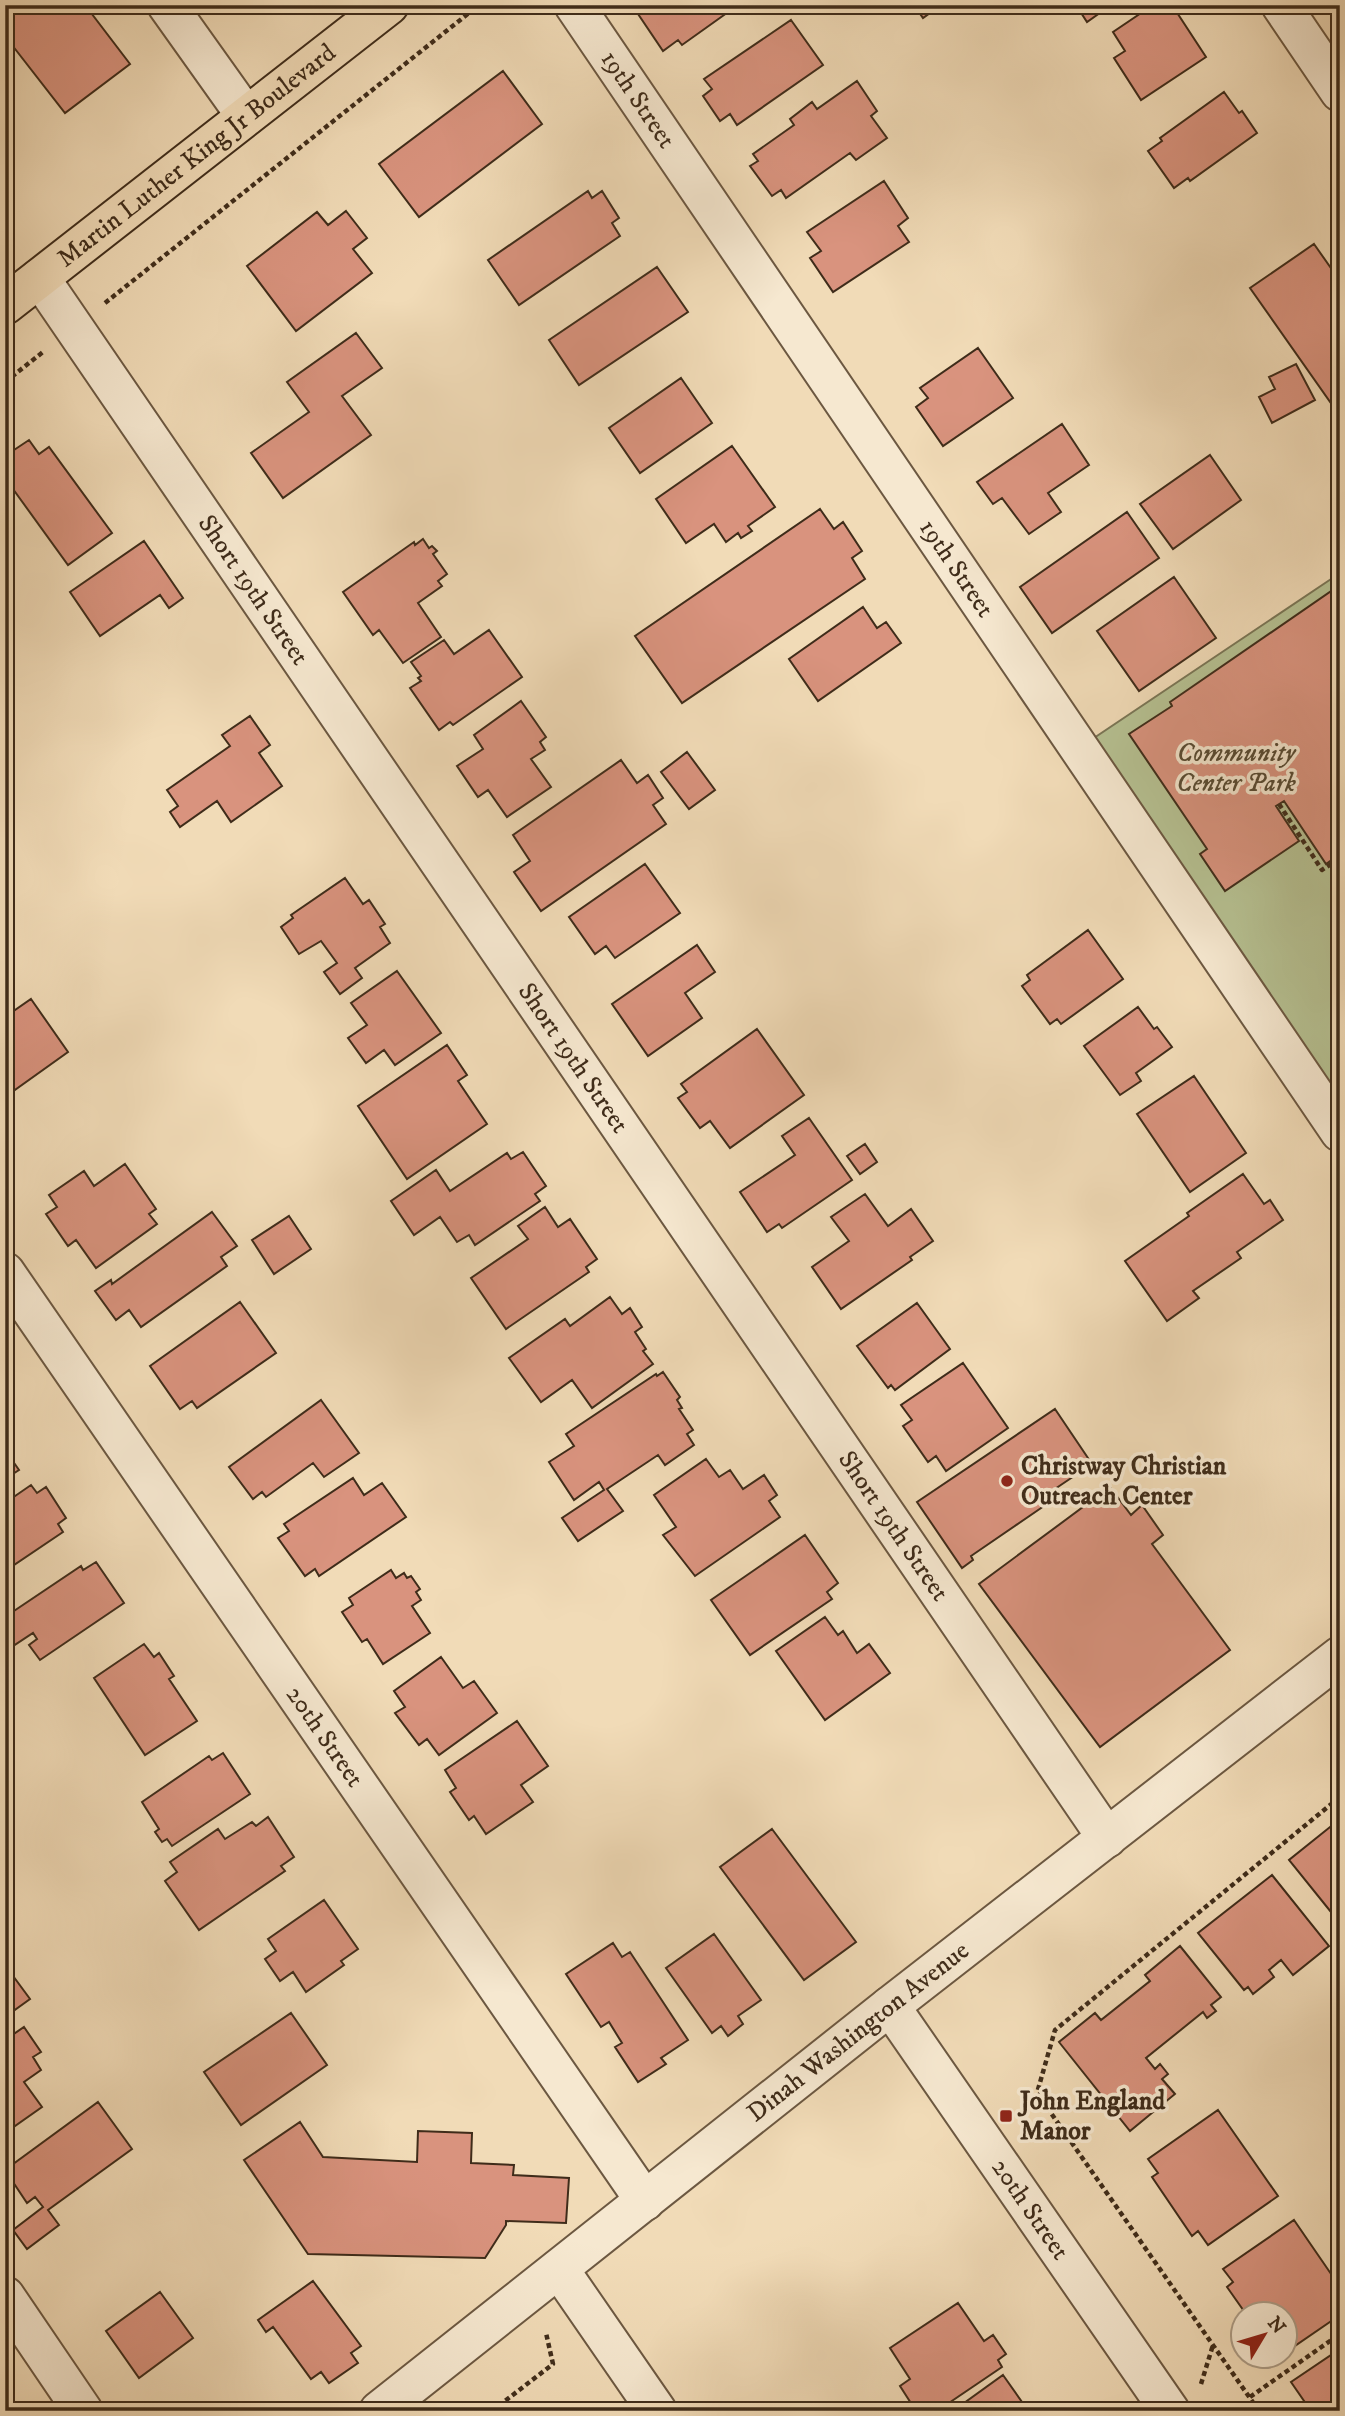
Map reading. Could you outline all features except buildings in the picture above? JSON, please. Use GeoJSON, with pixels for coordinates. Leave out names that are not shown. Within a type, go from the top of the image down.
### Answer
{"type":"FeatureCollection","features":[{"type":"Feature","properties":{"kind":"main road","name":"Martin Luther King Jr Boulevard"},"geometry":{"type":"LineString","coordinates":[[5,306],[389,5]]}},
{"type":"Feature","properties":{"kind":"street"},"geometry":{"type":"LineString","coordinates":[[167,5],[247,116]]}},
{"type":"Feature","properties":{"kind":"street","name":"19th Street"},"geometry":{"type":"LineString","coordinates":[[574,5],[1340,1132]]}},
{"type":"Feature","properties":{"kind":"street"},"geometry":{"type":"LineString","coordinates":[[1281,5],[1340,92]]}},
{"type":"Feature","properties":{"kind":"street","name":"Short 19th Street"},"geometry":{"type":"LineString","coordinates":[[40,278],[1107,1838]]}},
{"type":"Feature","properties":{"kind":"street","name":"20th Street"},"geometry":{"type":"LineString","coordinates":[[5,1272],[645,2201]]}},
{"type":"Feature","properties":{"kind":"street","name":"Dinah Washington Avenue"},"geometry":{"type":"LineString","coordinates":[[379,2411],[890,2006],[1340,1656]]}},
{"type":"Feature","properties":{"kind":"street","name":"20th Street"},"geometry":{"type":"LineString","coordinates":[[890,2006],[1170,2411]]}},
{"type":"Feature","properties":{"kind":"street"},"geometry":{"type":"LineString","coordinates":[[559,2269],[657,2411]]}},
{"type":"Feature","properties":{"kind":"street"},"geometry":{"type":"LineString","coordinates":[[5,2296],[83,2411]]}},
{"type":"Feature","properties":{"kind":"path"},"geometry":{"type":"LineString","coordinates":[[5,382],[479,5]]}},
{"type":"Feature","properties":{"kind":"path"},"geometry":{"type":"LineString","coordinates":[[1279,804],[1322,870],[1340,858]]}},
{"type":"Feature","properties":{"kind":"path"},"geometry":{"type":"LineString","coordinates":[[1340,968],[1334,1003],[1340,1026]]}},
{"type":"Feature","properties":{"kind":"path"},"geometry":{"type":"LineString","coordinates":[[1259,2411],[1037,2092],[1055,2030],[1340,1797]]}},
{"type":"Feature","properties":{"kind":"path"},"geometry":{"type":"LineString","coordinates":[[1250,2397],[1340,2334]]}},
{"type":"Feature","properties":{"kind":"green space","name":"Community Center Park"},"geometry":{"type":"Polygon","coordinates":[[[1340,573],[1340,1103],[1091,740],[1340,573]]]}},
{"type":"Feature","properties":{"kind":"place","name":"Christway Christian Outreach Center"},"geometry":{"type":"Point","coordinates":[1007,1481]}},
{"type":"Feature","properties":{"kind":"place","name":"John England Manor"},"geometry":{"type":"Point","coordinates":[1006,2116]}}]}
